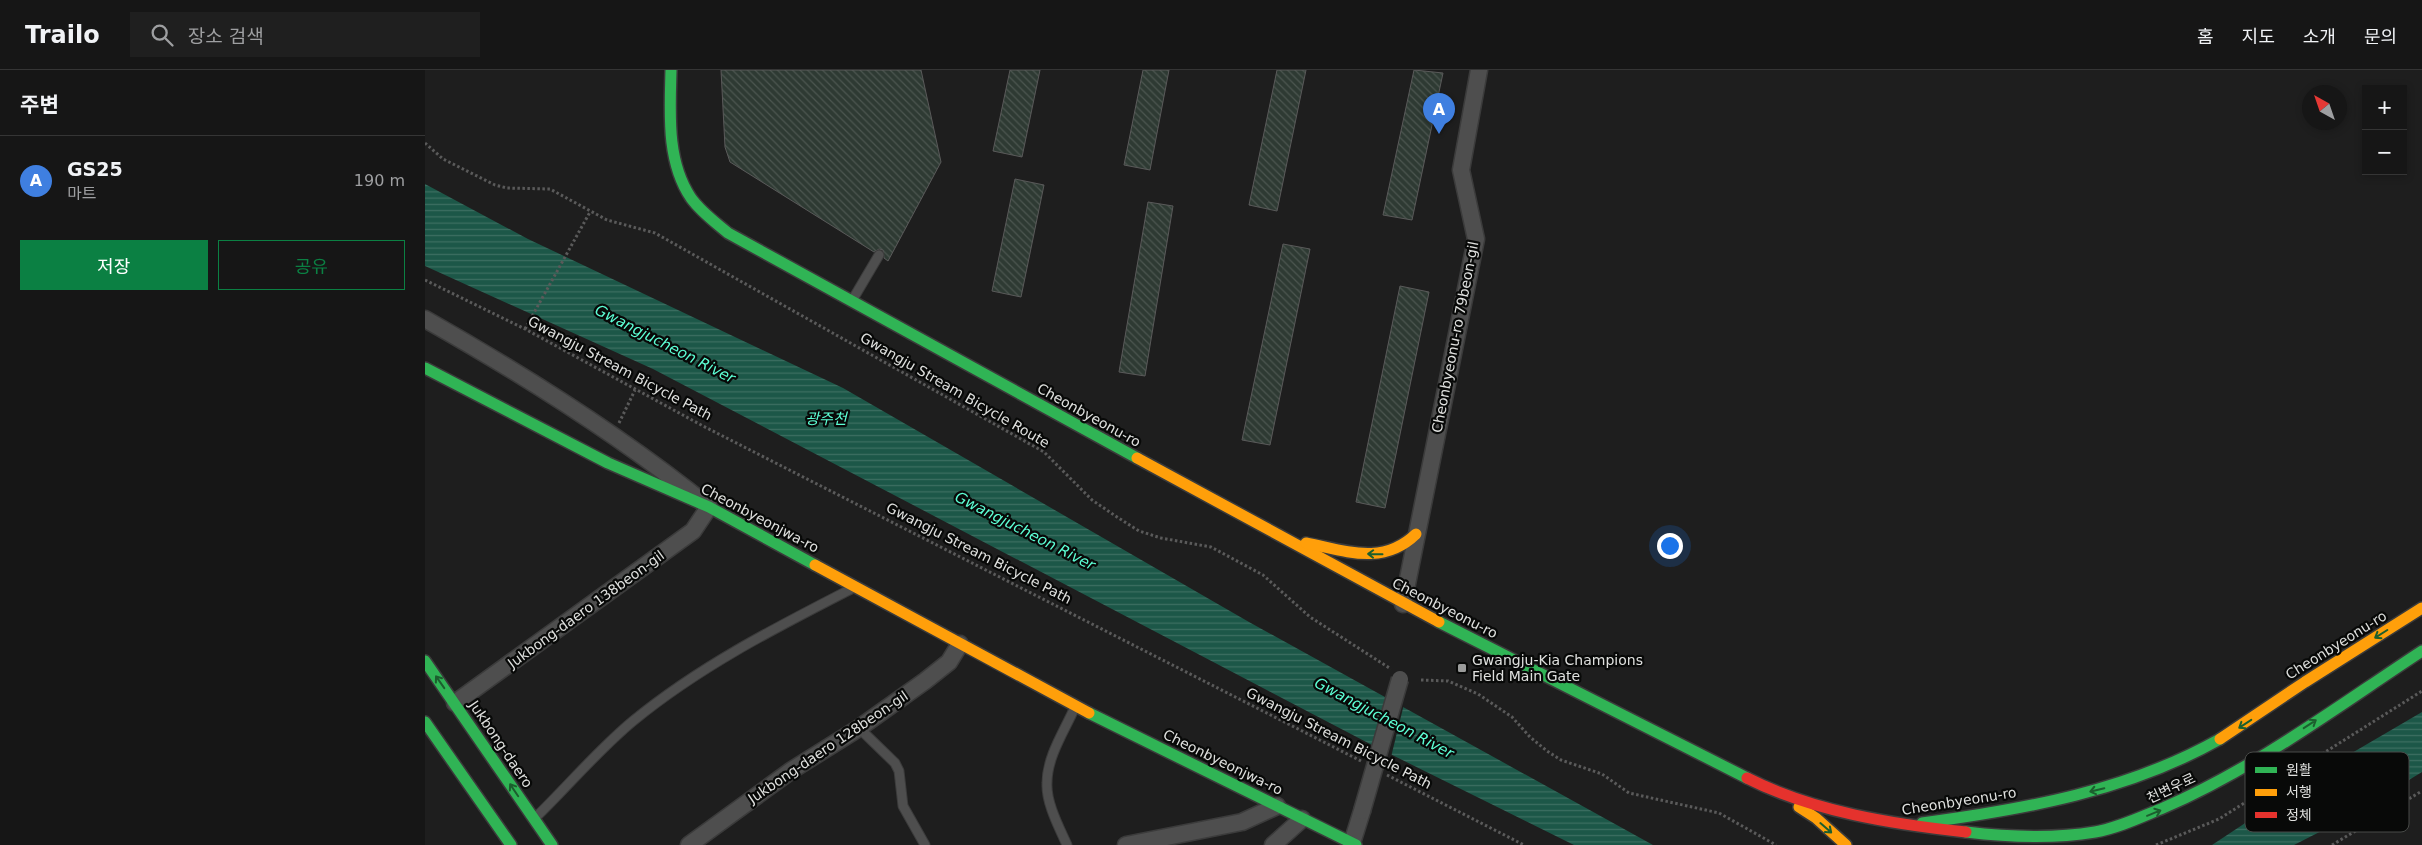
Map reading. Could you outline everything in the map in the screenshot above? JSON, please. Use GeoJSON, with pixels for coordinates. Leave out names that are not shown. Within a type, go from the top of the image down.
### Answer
{"type":"FeatureCollection","features":[{"type":"Feature","properties":{"kind":"street","name":"Cheonbyeonu-ro"},"geometry":{"type":"LineString","coordinates":[[671,70],[671,110],[675,158],[680,176],[691,198],[707,216],[728,233],[1403,604],[1776,793],[1837,813],[1898,831],[2047,802],[2111,786],[2151,772],[2208,746],[2422,608]]}},
{"type":"Feature","properties":{"kind":"street","name":"Cheonbyeonu-ro 79beon-gil"},"geometry":{"type":"LineString","coordinates":[[1403,604],[1475,239],[1461,170],[1479,70]]}},
{"type":"Feature","properties":{"kind":"street"},"geometry":{"type":"LineString","coordinates":[[425,319],[613,434],[660,467],[709,507]]}},
{"type":"Feature","properties":{"kind":"street","name":"Cheonbyeonjwa-ro"},"geometry":{"type":"LineString","coordinates":[[425,368],[607,463],[709,507],[1076,706],[1354,844]]}},
{"type":"Feature","properties":{"kind":"street","name":"Jukbong-daero 138beon-gil"},"geometry":{"type":"LineString","coordinates":[[455,703],[693,531],[709,507]]}},
{"type":"Feature","properties":{"kind":"street"},"geometry":{"type":"LineString","coordinates":[[1285,539],[1380,554],[1400,549],[1409,544],[1416,534]]}},
{"type":"Feature","properties":{"kind":"street","name":"Jukbong-daero 128beon-gil"},"geometry":{"type":"LineString","coordinates":[[689,845],[792,770],[859,728],[949,662],[961,644]]}},
{"type":"Feature","properties":{"kind":"street","name":"천변우로"},"geometry":{"type":"LineString","coordinates":[[2267,752],[2422,651]]}},
{"type":"Feature","properties":{"kind":"street","name":"Jukbong-daero"},"geometry":{"type":"LineString","coordinates":[[425,661],[552,845]]}},
{"type":"Feature","properties":{"kind":"street"},"geometry":{"type":"LineString","coordinates":[[1354,844],[1397,675]]}},
{"type":"Feature","properties":{"kind":"street"},"geometry":{"type":"LineString","coordinates":[[428,733],[507,844]]}},
{"type":"Feature","properties":{"kind":"street","name":"천변우로"},"geometry":{"type":"LineString","coordinates":[[1898,831],[2000,842],[2054,839],[2095,832],[2151,814],[2199,792],[2245,765]]}},
{"type":"Feature","properties":{"kind":"street"},"geometry":{"type":"LineString","coordinates":[[1776,793],[1816,818],[1846,845]]}},
{"type":"Feature","properties":{"kind":"street"},"geometry":{"type":"LineString","coordinates":[[1126,845],[1242,822],[1277,806]]}},
{"type":"Feature","properties":{"kind":"street"},"geometry":{"type":"LineString","coordinates":[[1273,845],[1302,818]]}},
{"type":"Feature","properties":{"kind":"lane"},"geometry":{"type":"LineString","coordinates":[[851,302],[879,255]]}},
{"type":"Feature","properties":{"kind":"lane"},"geometry":{"type":"LineString","coordinates":[[533,818],[611,742],[670,692],[763,634],[856,586]]}},
{"type":"Feature","properties":{"kind":"lane"},"geometry":{"type":"LineString","coordinates":[[1067,845],[1057,823],[1047,784],[1049,766],[1076,706]]}},
{"type":"Feature","properties":{"kind":"lane"},"geometry":{"type":"LineString","coordinates":[[859,728],[895,763],[899,771],[903,806],[925,845]]}},
{"type":"Feature","properties":{"kind":"path","name":"Gwangju Stream Bicycle Route"},"geometry":{"type":"LineString","coordinates":[[425,143],[443,158],[495,185],[507,188],[549,189],[607,220],[655,233],[1044,452],[1092,500],[1139,531],[1161,538],[1211,547],[1263,575],[1310,616],[1397,675]]}},
{"type":"Feature","properties":{"kind":"path"},"geometry":{"type":"LineString","coordinates":[[525,329],[591,212]]}},
{"type":"Feature","properties":{"kind":"path","name":"Gwangju Stream Bicycle Path"},"geometry":{"type":"LineString","coordinates":[[425,280],[525,329],[635,390],[1363,762]]}},
{"type":"Feature","properties":{"kind":"path"},"geometry":{"type":"LineString","coordinates":[[613,434],[635,390]]}},
{"type":"Feature","properties":{"kind":"path"},"geometry":{"type":"LineString","coordinates":[[1421,680],[1448,681],[1478,694],[1512,717],[1530,737],[1547,751],[1561,760],[1602,774],[1629,793],[1719,813],[1776,845]]}},
{"type":"Feature","properties":{"kind":"path"},"geometry":{"type":"LineString","coordinates":[[2325,752],[2422,691]]}},
{"type":"Feature","properties":{"kind":"path","name":"Gwangju Stream Bicycle Path"},"geometry":{"type":"LineString","coordinates":[[1385,774],[1524,845]]}},
{"type":"Feature","properties":{"kind":"path"},"geometry":{"type":"LineString","coordinates":[[2409,799],[2422,791]]}},
{"type":"Feature","properties":{"kind":"path"},"geometry":{"type":"LineString","coordinates":[[2156,845],[2191,833],[2219,819],[2245,803]]}},
{"type":"Feature","properties":{"kind":"path"},"geometry":{"type":"LineString","coordinates":[[2332,845],[2354,832]]}},
{"type":"Feature","properties":{"kind":"water","name":"광주천"},"geometry":{"type":"Polygon","coordinates":[[[425,184],[528,239],[843,388],[1249,622],[1653,845],[1574,845],[1372,745],[653,369],[425,266],[425,184]]]}},
{"type":"Feature","properties":{"kind":"water"},"geometry":{"type":"Polygon","coordinates":[[[2422,712],[2422,772],[2409,780],[2409,752],[2354,752],[2422,712]]]}},
{"type":"Feature","properties":{"kind":"water"},"geometry":{"type":"Polygon","coordinates":[[[2245,823],[2245,832],[2320,832],[2294,845],[2212,845],[2245,823]]]}},
{"type":"Feature","properties":{"kind":"pier"},"geometry":{"type":"Polygon","coordinates":[[[1392,698],[1404,704],[1391,757],[1379,751],[1392,698]]]}},
{"type":"Feature","properties":{"kind":"building"},"geometry":{"type":"Polygon","coordinates":[[[721,70],[921,70],[941,162],[888,261],[884,258],[883,250],[879,249],[874,252],[730,162],[725,147],[721,70]]]}},
{"type":"Feature","properties":{"kind":"building"},"geometry":{"type":"Polygon","coordinates":[[[1010,70],[1040,70],[1022,157],[993,151],[1010,70]]]}},
{"type":"Feature","properties":{"kind":"building"},"geometry":{"type":"Polygon","coordinates":[[[1143,70],[1169,70],[1150,170],[1124,165],[1143,70]]]}},
{"type":"Feature","properties":{"kind":"building"},"geometry":{"type":"Polygon","coordinates":[[[1277,70],[1306,70],[1277,211],[1249,205],[1277,70]]]}},
{"type":"Feature","properties":{"kind":"building"},"geometry":{"type":"Polygon","coordinates":[[[1414,70],[1443,73],[1412,220],[1383,215],[1414,70]]]}},
{"type":"Feature","properties":{"kind":"building"},"geometry":{"type":"Polygon","coordinates":[[[1015,179],[1044,185],[1021,297],[992,291],[1015,179]]]}},
{"type":"Feature","properties":{"kind":"building"},"geometry":{"type":"Polygon","coordinates":[[[1148,202],[1173,206],[1145,376],[1119,372],[1148,202]]]}},
{"type":"Feature","properties":{"kind":"building"},"geometry":{"type":"Polygon","coordinates":[[[1283,244],[1310,249],[1270,445],[1242,440],[1283,244]]]}},
{"type":"Feature","properties":{"kind":"building"},"geometry":{"type":"Polygon","coordinates":[[[1400,286],[1429,292],[1385,508],[1356,502],[1400,286]]]}},
{"type":"Feature","properties":{"kind":"traffic: fast"},"geometry":{"type":"LineString","coordinates":[[671,70],[671,136],[677,168],[691,198],[713,221],[728,233],[1137,458]]}},
{"type":"Feature","properties":{"kind":"traffic: fast"},"geometry":{"type":"LineString","coordinates":[[425,368],[608,463],[709,507],[815,565]]}},
{"type":"Feature","properties":{"kind":"traffic: fast"},"geometry":{"type":"LineString","coordinates":[[1439,622],[1747,778]]}},
{"type":"Feature","properties":{"kind":"traffic: fast"},"geometry":{"type":"LineString","coordinates":[[2269,752],[2422,651]]}},
{"type":"Feature","properties":{"kind":"traffic: fast"},"geometry":{"type":"LineString","coordinates":[[425,661],[552,845]]}},
{"type":"Feature","properties":{"kind":"traffic: fast"},"geometry":{"type":"LineString","coordinates":[[1089,713],[1356,845]]}},
{"type":"Feature","properties":{"kind":"traffic: fast"},"geometry":{"type":"LineString","coordinates":[[425,722],[511,845]]}},
{"type":"Feature","properties":{"kind":"traffic: fast"},"geometry":{"type":"LineString","coordinates":[[1922,823],[2038,804],[2113,785],[2185,757],[2220,739]]}},
{"type":"Feature","properties":{"kind":"traffic: fast"},"geometry":{"type":"LineString","coordinates":[[1966,832],[2014,836],[2063,836],[2112,828],[2163,808],[2245,766]]}},
{"type":"Feature","properties":{"kind":"traffic: slow"},"geometry":{"type":"LineString","coordinates":[[1137,458],[1439,622]]}},
{"type":"Feature","properties":{"kind":"traffic: slow"},"geometry":{"type":"LineString","coordinates":[[1306,543],[1364,554],[1377,553],[1391,550],[1416,534]]}},
{"type":"Feature","properties":{"kind":"traffic: slow"},"geometry":{"type":"LineString","coordinates":[[815,565],[1089,713]]}},
{"type":"Feature","properties":{"kind":"traffic: slow"},"geometry":{"type":"LineString","coordinates":[[2220,739],[2305,682],[2422,608]]}},
{"type":"Feature","properties":{"kind":"traffic: slow"},"geometry":{"type":"LineString","coordinates":[[1799,807],[1816,818],[1846,845]]}},
{"type":"Feature","properties":{"kind":"traffic: jam"},"geometry":{"type":"LineString","coordinates":[[1747,778],[1799,800],[1854,815],[1966,832]]}},
{"type":"Feature","properties":{"kind":"place","name":"GS25"},"geometry":{"type":"Point","coordinates":[1439,134]}},
{"type":"Feature","properties":{"kind":"place","name":"Gwangju-Kia Champions Field Main Gate"},"geometry":{"type":"Point","coordinates":[1462,668]}},
{"type":"Feature","properties":{"kind":"water label","name":"Gwangjucheon River"},"geometry":{"type":"Point","coordinates":[665,344]}},
{"type":"Feature","properties":{"kind":"water label","name":"Gwangjucheon River"},"geometry":{"type":"Point","coordinates":[1025,531]}},
{"type":"Feature","properties":{"kind":"water label","name":"Gwangjucheon River"},"geometry":{"type":"Point","coordinates":[1384,718]}}]}
